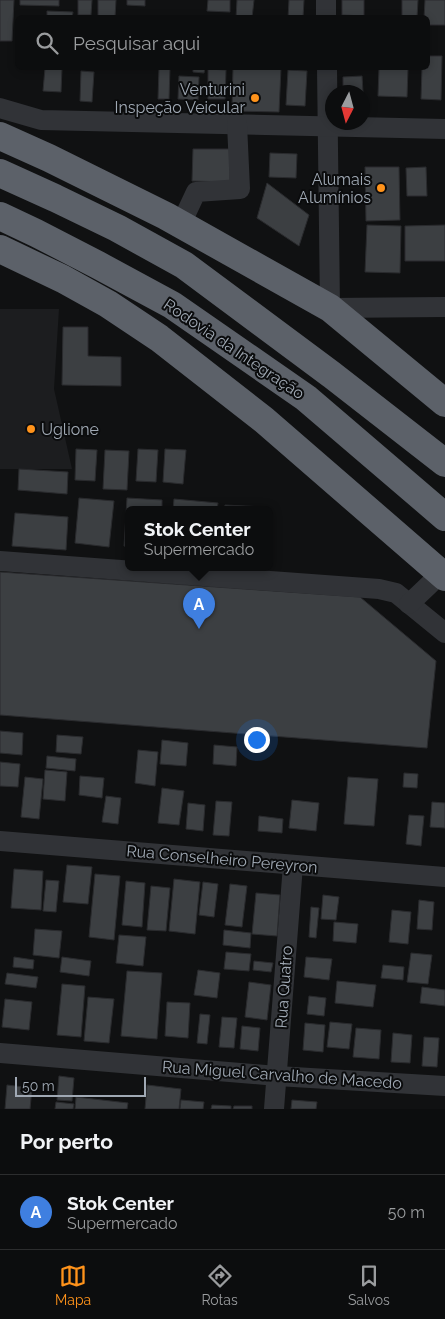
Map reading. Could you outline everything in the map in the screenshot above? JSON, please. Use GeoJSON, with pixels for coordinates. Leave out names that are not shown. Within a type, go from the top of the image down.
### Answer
{"type":"FeatureCollection","features":[{"type":"Feature","properties":{"kind":"highway"},"geometry":{"type":"LineString","coordinates":[[0,136],[49,158],[181,224],[330,308],[445,403]]}},
{"type":"Feature","properties":{"kind":"highway","name":"Rodovia da Integração"},"geometry":{"type":"LineString","coordinates":[[0,173],[90,215],[184,265],[332,375],[445,463]]}},
{"type":"Feature","properties":{"kind":"highway","name":"Rodovia da Integração"},"geometry":{"type":"LineString","coordinates":[[0,216],[89,260],[172,305],[306,398],[445,516]]}},
{"type":"Feature","properties":{"kind":"highway"},"geometry":{"type":"LineString","coordinates":[[0,249],[108,304],[159,338],[264,420],[443,575]]}},
{"type":"Feature","properties":{"kind":"street"},"geometry":{"type":"LineString","coordinates":[[326,0],[326,15]]}},
{"type":"Feature","properties":{"kind":"street"},"geometry":{"type":"LineString","coordinates":[[327,70],[327,85]]}},
{"type":"Feature","properties":{"kind":"street"},"geometry":{"type":"LineString","coordinates":[[0,108],[40,120],[325,127]]}},
{"type":"Feature","properties":{"kind":"street"},"geometry":{"type":"LineString","coordinates":[[181,224],[196,192],[240,189],[237,124]]}},
{"type":"Feature","properties":{"kind":"street"},"geometry":{"type":"LineString","coordinates":[[370,128],[445,129]]}},
{"type":"Feature","properties":{"kind":"street"},"geometry":{"type":"LineString","coordinates":[[328,130],[330,308],[445,307]]}},
{"type":"Feature","properties":{"kind":"street"},"geometry":{"type":"LineString","coordinates":[[0,561],[125,570]]}},
{"type":"Feature","properties":{"kind":"street"},"geometry":{"type":"LineString","coordinates":[[135,571],[379,589],[396,593],[445,633]]}},
{"type":"Feature","properties":{"kind":"street"},"geometry":{"type":"LineString","coordinates":[[409,604],[430,584],[443,575]]}},
{"type":"Feature","properties":{"kind":"street","name":"Rua Conselheiro Pereyron"},"geometry":{"type":"LineString","coordinates":[[0,841],[445,877]]}},
{"type":"Feature","properties":{"kind":"street","name":"Rua Quatro"},"geometry":{"type":"LineString","coordinates":[[274,1109],[293,865]]}},
{"type":"Feature","properties":{"kind":"street","name":"Rua Miguel Carvalho de Macedo"},"geometry":{"type":"LineString","coordinates":[[0,1053],[277,1076],[445,1086]]}},
{"type":"Feature","properties":{"kind":"shaded area","name":"Uglione"},"geometry":{"type":"Polygon","coordinates":[[[0,309],[59,309],[54,389],[72,469],[0,469],[0,309]]]}},
{"type":"Feature","properties":{"kind":"building"},"geometry":{"type":"Polygon","coordinates":[[[0,0],[14,0],[12,41],[0,41],[0,0]]]}},
{"type":"Feature","properties":{"kind":"building"},"geometry":{"type":"Polygon","coordinates":[[[20,0],[59,0],[59,6],[20,5],[20,0]]]}},
{"type":"Feature","properties":{"kind":"building"},"geometry":{"type":"Polygon","coordinates":[[[78,0],[92,0],[91,15],[78,15],[78,0]]]}},
{"type":"Feature","properties":{"kind":"building"},"geometry":{"type":"Polygon","coordinates":[[[98,0],[116,0],[115,15],[98,15],[98,0]]]}},
{"type":"Feature","properties":{"kind":"building"},"geometry":{"type":"Polygon","coordinates":[[[127,0],[145,0],[145,6],[127,5],[127,0]]]}},
{"type":"Feature","properties":{"kind":"building"},"geometry":{"type":"Polygon","coordinates":[[[208,0],[230,0],[230,12],[207,11],[208,0]]]}},
{"type":"Feature","properties":{"kind":"building"},"geometry":{"type":"Polygon","coordinates":[[[237,0],[254,0],[252,15],[236,15],[237,0]]]}},
{"type":"Feature","properties":{"kind":"building"},"geometry":{"type":"Polygon","coordinates":[[[289,0],[304,0],[303,15],[288,15],[289,0]]]}},
{"type":"Feature","properties":{"kind":"building"},"geometry":{"type":"Polygon","coordinates":[[[342,0],[364,0],[364,15],[342,15],[342,0]]]}},
{"type":"Feature","properties":{"kind":"building"},"geometry":{"type":"Polygon","coordinates":[[[402,0],[418,0],[417,15],[402,15],[402,0]]]}},
{"type":"Feature","properties":{"kind":"building"},"geometry":{"type":"Polygon","coordinates":[[[425,0],[445,0],[445,25],[430,25],[430,15],[424,15],[425,0]]]}},
{"type":"Feature","properties":{"kind":"building"},"geometry":{"type":"Polygon","coordinates":[[[47,11],[73,12],[72,15],[47,15],[47,11]]]}},
{"type":"Feature","properties":{"kind":"building"},"geometry":{"type":"Polygon","coordinates":[[[430,56],[442,56],[441,100],[421,99],[422,70],[430,70],[430,56]]]}},
{"type":"Feature","properties":{"kind":"building"},"geometry":{"type":"Polygon","coordinates":[[[45,70],[62,70],[61,92],[43,91],[45,70]]]}},
{"type":"Feature","properties":{"kind":"building"},"geometry":{"type":"Polygon","coordinates":[[[159,70],[170,70],[169,99],[158,99],[159,70]]]}},
{"type":"Feature","properties":{"kind":"building"},"geometry":{"type":"Polygon","coordinates":[[[193,70],[205,70],[204,73],[193,72],[193,70]]]}},
{"type":"Feature","properties":{"kind":"building"},"geometry":{"type":"Polygon","coordinates":[[[208,70],[226,70],[225,99],[208,99],[208,70]]]}},
{"type":"Feature","properties":{"kind":"building"},"geometry":{"type":"Polygon","coordinates":[[[233,70],[281,70],[279,112],[232,111],[233,70]]]}},
{"type":"Feature","properties":{"kind":"building"},"geometry":{"type":"Polygon","coordinates":[[[288,70],[307,71],[305,106],[286,105],[288,70]]]}},
{"type":"Feature","properties":{"kind":"building"},"geometry":{"type":"Polygon","coordinates":[[[379,70],[408,70],[407,97],[378,96],[379,70]]]}},
{"type":"Feature","properties":{"kind":"building"},"geometry":{"type":"Polygon","coordinates":[[[81,71],[94,72],[92,102],[80,101],[81,71]]]}},
{"type":"Feature","properties":{"kind":"building"},"geometry":{"type":"Polygon","coordinates":[[[179,76],[199,77],[198,100],[178,99],[179,76]]]}},
{"type":"Feature","properties":{"kind":"building"},"geometry":{"type":"Polygon","coordinates":[[[362,76],[363,85],[343,85],[343,77],[362,76]]]}},
{"type":"Feature","properties":{"kind":"building"},"geometry":{"type":"Polygon","coordinates":[[[193,149],[230,149],[230,182],[192,181],[193,149]]]}},
{"type":"Feature","properties":{"kind":"building"},"geometry":{"type":"Polygon","coordinates":[[[270,153],[297,154],[296,178],[269,177],[270,153]]]}},
{"type":"Feature","properties":{"kind":"building"},"geometry":{"type":"Polygon","coordinates":[[[365,167],[399,167],[400,220],[366,221],[365,167]]]}},
{"type":"Feature","properties":{"kind":"building"},"geometry":{"type":"Polygon","coordinates":[[[426,167],[427,196],[407,196],[406,168],[426,167]]]}},
{"type":"Feature","properties":{"kind":"building"},"geometry":{"type":"Polygon","coordinates":[[[267,183],[309,215],[299,246],[257,218],[267,183]]]}},
{"type":"Feature","properties":{"kind":"building"},"geometry":{"type":"Polygon","coordinates":[[[367,225],[401,226],[400,273],[365,272],[367,225]]]}},
{"type":"Feature","properties":{"kind":"building"},"geometry":{"type":"Polygon","coordinates":[[[445,225],[445,261],[405,261],[405,226],[445,225]]]}},
{"type":"Feature","properties":{"kind":"building"},"geometry":{"type":"Polygon","coordinates":[[[63,327],[88,327],[88,356],[121,357],[121,386],[62,385],[63,327]]]}},
{"type":"Feature","properties":{"kind":"building"},"geometry":{"type":"Polygon","coordinates":[[[76,449],[97,450],[95,481],[75,480],[76,449]]]}},
{"type":"Feature","properties":{"kind":"building"},"geometry":{"type":"Polygon","coordinates":[[[138,449],[158,450],[156,482],[136,481],[138,449]]]}},
{"type":"Feature","properties":{"kind":"building"},"geometry":{"type":"Polygon","coordinates":[[[165,449],[186,450],[183,484],[163,482],[165,449]]]}},
{"type":"Feature","properties":{"kind":"building"},"geometry":{"type":"Polygon","coordinates":[[[105,450],[129,451],[127,490],[103,489],[105,450]]]}},
{"type":"Feature","properties":{"kind":"building"},"geometry":{"type":"Polygon","coordinates":[[[19,469],[68,472],[67,494],[18,490],[19,469]]]}},
{"type":"Feature","properties":{"kind":"building"},"geometry":{"type":"Polygon","coordinates":[[[79,498],[114,501],[109,547],[75,543],[79,498]]]}},
{"type":"Feature","properties":{"kind":"building"},"geometry":{"type":"Polygon","coordinates":[[[127,498],[162,500],[162,506],[126,506],[127,498]]]}},
{"type":"Feature","properties":{"kind":"building"},"geometry":{"type":"Polygon","coordinates":[[[174,499],[218,503],[218,506],[173,506],[174,499]]]}},
{"type":"Feature","properties":{"kind":"building"},"geometry":{"type":"Polygon","coordinates":[[[15,513],[68,517],[66,550],[12,546],[15,513]]]}},
{"type":"Feature","properties":{"kind":"building"},"geometry":{"type":"Polygon","coordinates":[[[0,572],[360,597],[436,661],[427,748],[0,715],[0,572]]]}},
{"type":"Feature","properties":{"kind":"building"},"geometry":{"type":"Polygon","coordinates":[[[0,731],[23,733],[22,755],[0,753],[0,731]]]}},
{"type":"Feature","properties":{"kind":"building"},"geometry":{"type":"Polygon","coordinates":[[[57,735],[83,737],[81,754],[56,752],[57,735]]]}},
{"type":"Feature","properties":{"kind":"building"},"geometry":{"type":"Polygon","coordinates":[[[162,740],[188,743],[186,766],[160,764],[162,740]]]}},
{"type":"Feature","properties":{"kind":"building"},"geometry":{"type":"Polygon","coordinates":[[[214,745],[237,747],[236,766],[213,764],[214,745]]]}},
{"type":"Feature","properties":{"kind":"building"},"geometry":{"type":"Polygon","coordinates":[[[138,750],[158,752],[155,786],[135,783],[138,750]]]}},
{"type":"Feature","properties":{"kind":"building"},"geometry":{"type":"Polygon","coordinates":[[[47,756],[76,759],[75,771],[46,768],[47,756]]]}},
{"type":"Feature","properties":{"kind":"building"},"geometry":{"type":"Polygon","coordinates":[[[0,762],[20,764],[18,787],[0,786],[0,762]]]}},
{"type":"Feature","properties":{"kind":"building"},"geometry":{"type":"Polygon","coordinates":[[[45,770],[67,772],[65,801],[43,799],[45,770]]]}},
{"type":"Feature","properties":{"kind":"building"},"geometry":{"type":"Polygon","coordinates":[[[404,773],[418,774],[417,788],[403,787],[404,773]]]}},
{"type":"Feature","properties":{"kind":"building"},"geometry":{"type":"Polygon","coordinates":[[[80,776],[104,778],[102,798],[79,795],[80,776]]]}},
{"type":"Feature","properties":{"kind":"building"},"geometry":{"type":"Polygon","coordinates":[[[25,777],[43,779],[39,819],[21,817],[25,777]]]}},
{"type":"Feature","properties":{"kind":"building"},"geometry":{"type":"Polygon","coordinates":[[[348,777],[378,779],[374,826],[344,824],[348,777]]]}},
{"type":"Feature","properties":{"kind":"building"},"geometry":{"type":"Polygon","coordinates":[[[162,788],[184,791],[179,825],[158,823],[162,788]]]}},
{"type":"Feature","properties":{"kind":"building"},"geometry":{"type":"Polygon","coordinates":[[[106,796],[121,798],[118,824],[102,822],[106,796]]]}},
{"type":"Feature","properties":{"kind":"building"},"geometry":{"type":"Polygon","coordinates":[[[292,800],[319,803],[316,831],[289,828],[292,800]]]}},
{"type":"Feature","properties":{"kind":"building"},"geometry":{"type":"Polygon","coordinates":[[[216,801],[232,802],[229,836],[213,835],[216,801]]]}},
{"type":"Feature","properties":{"kind":"building"},"geometry":{"type":"Polygon","coordinates":[[[432,802],[445,803],[445,828],[430,827],[432,802]]]}},
{"type":"Feature","properties":{"kind":"building"},"geometry":{"type":"Polygon","coordinates":[[[188,803],[205,805],[203,831],[186,829],[188,803]]]}},
{"type":"Feature","properties":{"kind":"building"},"geometry":{"type":"Polygon","coordinates":[[[409,815],[424,816],[421,846],[406,844],[409,815]]]}},
{"type":"Feature","properties":{"kind":"building"},"geometry":{"type":"Polygon","coordinates":[[[259,816],[283,819],[282,833],[258,831],[259,816]]]}},
{"type":"Feature","properties":{"kind":"building"},"geometry":{"type":"Polygon","coordinates":[[[67,865],[92,867],[88,904],[63,902],[67,865]]]}},
{"type":"Feature","properties":{"kind":"building"},"geometry":{"type":"Polygon","coordinates":[[[14,869],[43,871],[41,910],[11,908],[14,869]]]}},
{"type":"Feature","properties":{"kind":"building"},"geometry":{"type":"Polygon","coordinates":[[[95,874],[120,876],[114,940],[89,937],[95,874]]]}},
{"type":"Feature","properties":{"kind":"building"},"geometry":{"type":"Polygon","coordinates":[[[174,879],[200,882],[195,934],[169,931],[174,879]]]}},
{"type":"Feature","properties":{"kind":"building"},"geometry":{"type":"Polygon","coordinates":[[[46,880],[59,881],[56,912],[43,911],[46,880]]]}},
{"type":"Feature","properties":{"kind":"building"},"geometry":{"type":"Polygon","coordinates":[[[126,881],[145,883],[142,927],[122,925],[126,881]]]}},
{"type":"Feature","properties":{"kind":"building"},"geometry":{"type":"Polygon","coordinates":[[[203,882],[218,884],[214,917],[199,915],[203,882]]]}},
{"type":"Feature","properties":{"kind":"building"},"geometry":{"type":"Polygon","coordinates":[[[230,884],[247,886],[242,927],[225,925],[230,884]]]}},
{"type":"Feature","properties":{"kind":"building"},"geometry":{"type":"Polygon","coordinates":[[[151,886],[170,888],[166,931],[147,930],[151,886]]]}},
{"type":"Feature","properties":{"kind":"building"},"geometry":{"type":"Polygon","coordinates":[[[256,893],[280,895],[277,936],[252,934],[256,893]]]}},
{"type":"Feature","properties":{"kind":"building"},"geometry":{"type":"Polygon","coordinates":[[[323,895],[339,897],[336,920],[321,919],[323,895]]]}},
{"type":"Feature","properties":{"kind":"building"},"geometry":{"type":"Polygon","coordinates":[[[419,900],[434,902],[432,930],[417,929],[419,900]]]}},
{"type":"Feature","properties":{"kind":"building"},"geometry":{"type":"Polygon","coordinates":[[[311,907],[319,908],[316,938],[309,937],[311,907]]]}},
{"type":"Feature","properties":{"kind":"building"},"geometry":{"type":"Polygon","coordinates":[[[392,910],[411,912],[408,944],[389,942],[392,910]]]}},
{"type":"Feature","properties":{"kind":"building"},"geometry":{"type":"Polygon","coordinates":[[[334,922],[358,924],[356,943],[333,941],[334,922]]]}},
{"type":"Feature","properties":{"kind":"building"},"geometry":{"type":"Polygon","coordinates":[[[35,929],[62,931],[59,958],[33,955],[35,929]]]}},
{"type":"Feature","properties":{"kind":"building"},"geometry":{"type":"Polygon","coordinates":[[[224,930],[251,933],[250,948],[223,945],[224,930]]]}},
{"type":"Feature","properties":{"kind":"building"},"geometry":{"type":"Polygon","coordinates":[[[119,935],[146,937],[143,966],[116,963],[119,935]]]}},
{"type":"Feature","properties":{"kind":"building"},"geometry":{"type":"Polygon","coordinates":[[[226,952],[251,954],[249,971],[224,969],[226,952]]]}},
{"type":"Feature","properties":{"kind":"building"},"geometry":{"type":"Polygon","coordinates":[[[411,953],[432,955],[428,984],[407,982],[411,953]]]}},
{"type":"Feature","properties":{"kind":"building"},"geometry":{"type":"Polygon","coordinates":[[[14,957],[34,960],[33,969],[13,967],[14,957]]]}},
{"type":"Feature","properties":{"kind":"building"},"geometry":{"type":"Polygon","coordinates":[[[62,957],[91,961],[89,976],[60,972],[62,957]]]}},
{"type":"Feature","properties":{"kind":"building"},"geometry":{"type":"Polygon","coordinates":[[[306,957],[332,959],[329,980],[304,977],[306,957]]]}},
{"type":"Feature","properties":{"kind":"building"},"geometry":{"type":"Polygon","coordinates":[[[254,961],[273,963],[271,972],[253,970],[254,961]]]}},
{"type":"Feature","properties":{"kind":"building"},"geometry":{"type":"Polygon","coordinates":[[[383,965],[404,967],[403,980],[381,978],[383,965]]]}},
{"type":"Feature","properties":{"kind":"building"},"geometry":{"type":"Polygon","coordinates":[[[198,970],[220,973],[217,998],[194,995],[198,970]]]}},
{"type":"Feature","properties":{"kind":"building"},"geometry":{"type":"Polygon","coordinates":[[[127,971],[162,973],[157,1039],[121,1036],[127,971]]]}},
{"type":"Feature","properties":{"kind":"building"},"geometry":{"type":"Polygon","coordinates":[[[7,973],[38,977],[36,988],[5,984],[7,973]]]}},
{"type":"Feature","properties":{"kind":"building"},"geometry":{"type":"Polygon","coordinates":[[[337,981],[376,985],[373,1007],[335,1003],[337,981]]]}},
{"type":"Feature","properties":{"kind":"building"},"geometry":{"type":"Polygon","coordinates":[[[249,982],[271,985],[267,1020],[245,1017],[249,982]]]}},
{"type":"Feature","properties":{"kind":"building"},"geometry":{"type":"Polygon","coordinates":[[[62,984],[85,986],[81,1037],[57,1035],[62,984]]]}},
{"type":"Feature","properties":{"kind":"building"},"geometry":{"type":"Polygon","coordinates":[[[422,987],[445,990],[445,1006],[420,1003],[422,987]]]}},
{"type":"Feature","properties":{"kind":"building"},"geometry":{"type":"Polygon","coordinates":[[[309,996],[326,998],[324,1016],[307,1014],[309,996]]]}},
{"type":"Feature","properties":{"kind":"building"},"geometry":{"type":"Polygon","coordinates":[[[88,997],[114,999],[109,1043],[84,1041],[88,997]]]}},
{"type":"Feature","properties":{"kind":"building"},"geometry":{"type":"Polygon","coordinates":[[[5,999],[32,1002],[29,1030],[2,1027],[5,999]]]}},
{"type":"Feature","properties":{"kind":"building"},"geometry":{"type":"Polygon","coordinates":[[[167,1002],[190,1003],[188,1038],[165,1036],[167,1002]]]}},
{"type":"Feature","properties":{"kind":"building"},"geometry":{"type":"Polygon","coordinates":[[[200,1014],[210,1015],[207,1044],[197,1043],[200,1014]]]}},
{"type":"Feature","properties":{"kind":"building"},"geometry":{"type":"Polygon","coordinates":[[[222,1017],[237,1018],[234,1048],[219,1047],[222,1017]]]}},
{"type":"Feature","properties":{"kind":"building"},"geometry":{"type":"Polygon","coordinates":[[[330,1022],[352,1024],[349,1049],[327,1047],[330,1022]]]}},
{"type":"Feature","properties":{"kind":"building"},"geometry":{"type":"Polygon","coordinates":[[[305,1023],[325,1025],[323,1052],[303,1050],[305,1023]]]}},
{"type":"Feature","properties":{"kind":"building"},"geometry":{"type":"Polygon","coordinates":[[[242,1026],[260,1028],[258,1051],[240,1049],[242,1026]]]}},
{"type":"Feature","properties":{"kind":"building"},"geometry":{"type":"Polygon","coordinates":[[[356,1028],[381,1030],[379,1059],[353,1057],[356,1028]]]}},
{"type":"Feature","properties":{"kind":"building"},"geometry":{"type":"Polygon","coordinates":[[[393,1033],[412,1035],[410,1063],[391,1062],[393,1033]]]}},
{"type":"Feature","properties":{"kind":"building"},"geometry":{"type":"Polygon","coordinates":[[[424,1037],[439,1038],[437,1067],[422,1066],[424,1037]]]}},
{"type":"Feature","properties":{"kind":"building"},"geometry":{"type":"Polygon","coordinates":[[[59,1076],[74,1078],[72,1101],[57,1100],[59,1076]]]}},
{"type":"Feature","properties":{"kind":"building"},"geometry":{"type":"Polygon","coordinates":[[[7,1085],[32,1088],[30,1109],[5,1109],[7,1085]]]}},
{"type":"Feature","properties":{"kind":"building"},"geometry":{"type":"Polygon","coordinates":[[[147,1085],[181,1089],[179,1109],[145,1109],[147,1085]]]}},
{"type":"Feature","properties":{"kind":"building"},"geometry":{"type":"Polygon","coordinates":[[[76,1097],[128,1103],[127,1109],[75,1109],[76,1097]]]}},
{"type":"Feature","properties":{"kind":"building"},"geometry":{"type":"Polygon","coordinates":[[[181,1100],[204,1102],[203,1109],[180,1109],[181,1100]]]}},
{"type":"Feature","properties":{"kind":"building"},"geometry":{"type":"Polygon","coordinates":[[[292,1100],[317,1102],[316,1109],[291,1109],[292,1100]]]}},
{"type":"Feature","properties":{"kind":"building"},"geometry":{"type":"Polygon","coordinates":[[[56,1102],[74,1104],[73,1109],[55,1109],[56,1102]]]}},
{"type":"Feature","properties":{"kind":"building"},"geometry":{"type":"Polygon","coordinates":[[[212,1105],[231,1106],[231,1109],[211,1109],[212,1105]]]}},
{"type":"Feature","properties":{"kind":"building"},"geometry":{"type":"Polygon","coordinates":[[[234,1106],[252,1106],[252,1109],[233,1109],[234,1106]]]}},
{"type":"Feature","properties":{"kind":"place","name":"Venturini Inspeção Veicular"},"geometry":{"type":"Point","coordinates":[255,98]}},
{"type":"Feature","properties":{"kind":"place","name":"Alumais Alumínios"},"geometry":{"type":"Point","coordinates":[381,188]}},
{"type":"Feature","properties":{"kind":"place","name":"Uglione"},"geometry":{"type":"Point","coordinates":[31,429]}},
{"type":"Feature","properties":{"kind":"place","name":"Stok Center"},"geometry":{"type":"Point","coordinates":[199,629]}}]}
